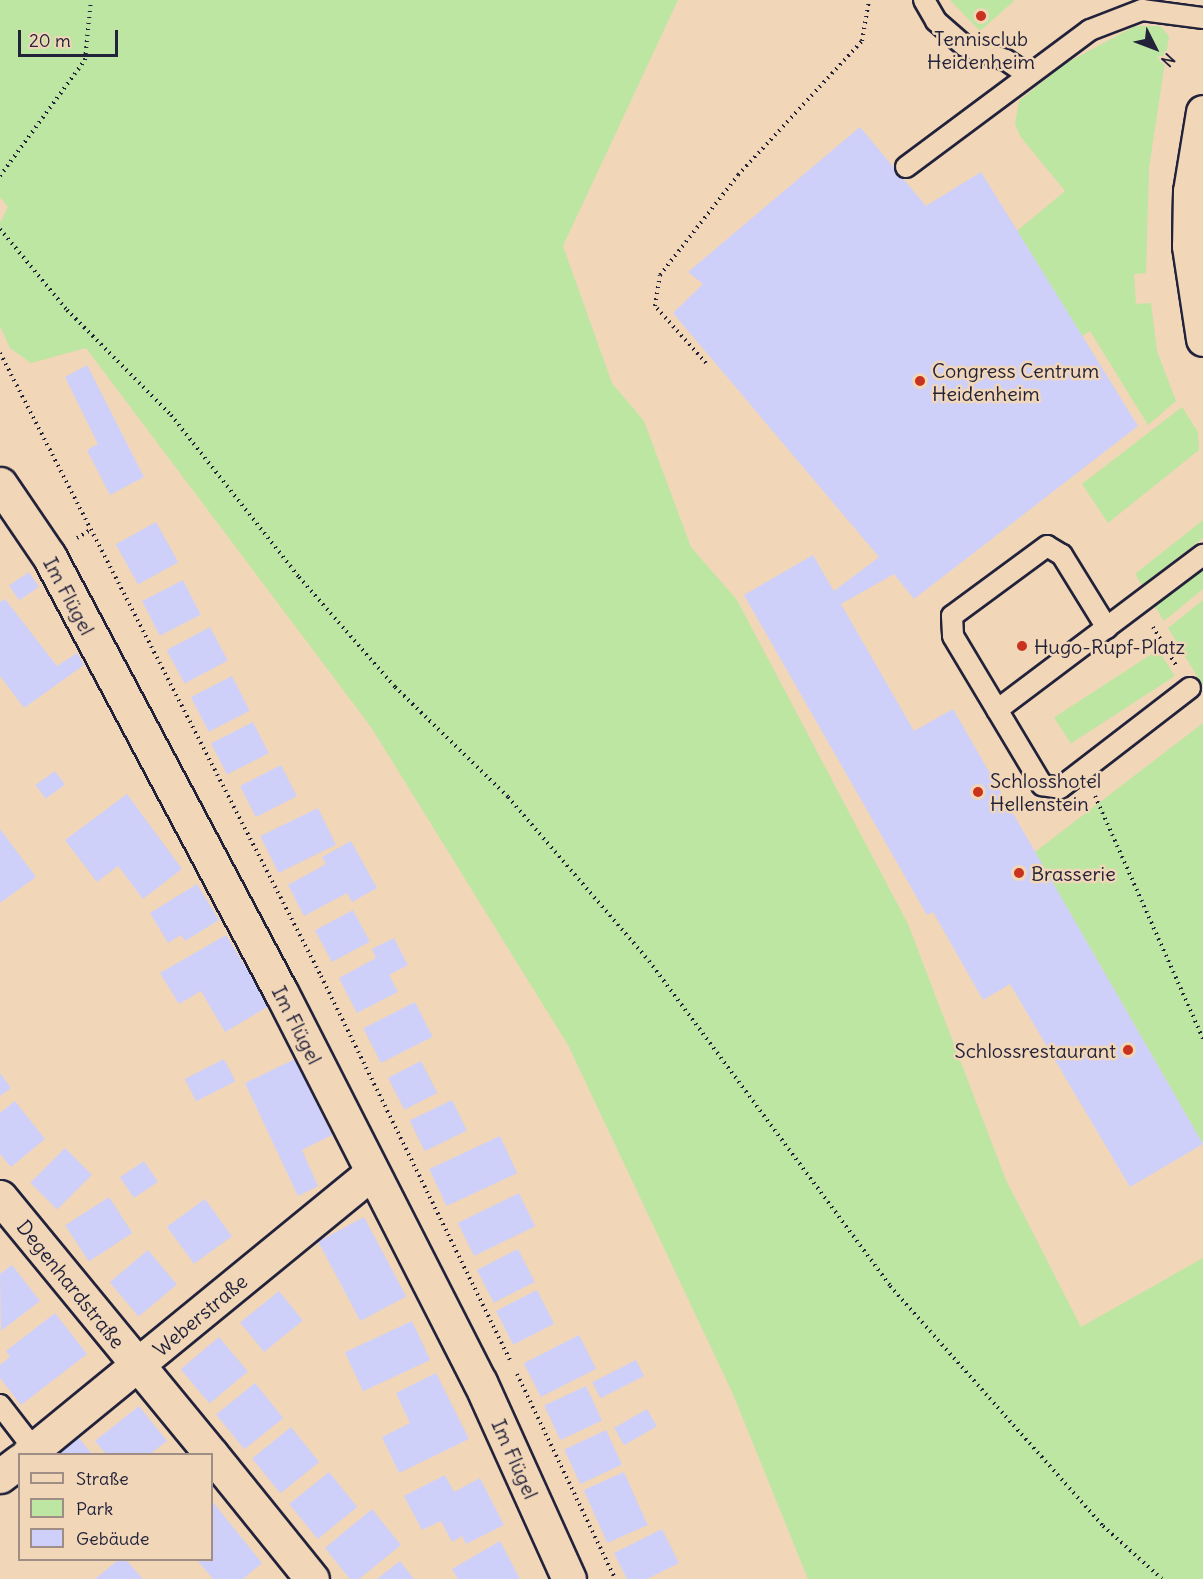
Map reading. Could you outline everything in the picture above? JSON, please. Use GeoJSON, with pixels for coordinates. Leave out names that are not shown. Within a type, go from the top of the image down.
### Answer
{"type":"FeatureCollection","features":[{"type":"Feature","properties":{"kind":"street"},"geometry":{"type":"LineString","coordinates":[[1203,112],[1190,191],[1189,246],[1203,339]]}},
{"type":"Feature","properties":{"kind":"street","name":"Im Flügel"},"geometry":{"type":"LineString","coordinates":[[0,484],[49,556],[282,994],[370,1174],[480,1382],[569,1579]]}},
{"type":"Feature","properties":{"kind":"street","name":"Weberstraße"},"geometry":{"type":"LineString","coordinates":[[30,1453],[139,1366],[370,1174]]}},
{"type":"Feature","properties":{"kind":"street","name":"Degenhardstraße"},"geometry":{"type":"LineString","coordinates":[[0,1197],[209,1453]]}},
{"type":"Feature","properties":{"kind":"street","name":"Degenhardstraße"},"geometry":{"type":"LineString","coordinates":[[213,1457],[312,1579]]}},
{"type":"Feature","properties":{"kind":"street","name":"Weberstraße"},"geometry":{"type":"LineString","coordinates":[[0,1476],[18,1462]]}},
{"type":"Feature","properties":{"kind":"lane"},"geometry":{"type":"LineString","coordinates":[[924,0],[936,21],[965,46],[1006,60],[1028,74]]}},
{"type":"Feature","properties":{"kind":"lane"},"geometry":{"type":"LineString","coordinates":[[906,167],[1028,74],[1117,16],[1142,10],[1203,18]]}},
{"type":"Feature","properties":{"kind":"lane"},"geometry":{"type":"LineString","coordinates":[[1107,628],[1062,555],[1047,546],[959,607],[950,624],[953,636],[1042,785],[1060,788],[1190,688]]}},
{"type":"Feature","properties":{"kind":"lane"},"geometry":{"type":"LineString","coordinates":[[997,710],[1203,555]]}},
{"type":"Feature","properties":{"kind":"lane"},"geometry":{"type":"LineString","coordinates":[[0,1404],[26,1453]]}},
{"type":"Feature","properties":{"kind":"path"},"geometry":{"type":"LineString","coordinates":[[0,176],[86,60],[91,0]]}},
{"type":"Feature","properties":{"kind":"path"},"geometry":{"type":"LineString","coordinates":[[706,363],[655,306],[660,274],[738,175],[862,41],[869,0]]}},
{"type":"Feature","properties":{"kind":"path"},"geometry":{"type":"LineString","coordinates":[[0,229],[67,310],[171,415],[299,577],[395,687],[508,797],[649,961],[890,1286],[1102,1526],[1162,1579]]}},
{"type":"Feature","properties":{"kind":"path"},"geometry":{"type":"LineString","coordinates":[[0,353],[321,976],[615,1579]]}},
{"type":"Feature","properties":{"kind":"path"},"geometry":{"type":"LineString","coordinates":[[1140,603],[1190,688]]}},
{"type":"Feature","properties":{"kind":"path"},"geometry":{"type":"LineString","coordinates":[[1082,771],[1101,806],[1203,1039]]}},
{"type":"Feature","properties":{"kind":"path"},"geometry":{"type":"LineString","coordinates":[[1197,1028],[1203,1026]]}},
{"type":"Feature","properties":{"kind":"green space"},"geometry":{"type":"Polygon","coordinates":[[[0,0],[678,0],[563,246],[612,383],[644,421],[691,547],[737,600],[908,924],[1006,1180],[1081,1327],[1203,1258],[1203,1579],[808,1579],[733,1394],[568,1045],[371,727],[86,348],[31,363],[10,348],[0,326],[0,223],[8,207],[0,197],[0,0]]]}},
{"type":"Feature","properties":{"kind":"green space","name":"Tennisclub Heidenheim"},"geometry":{"type":"Polygon","coordinates":[[[950,0],[1015,0],[980,31],[950,0]]]}},
{"type":"Feature","properties":{"kind":"green space"},"geometry":{"type":"Polygon","coordinates":[[[1135,26],[1160,26],[1169,36],[1149,168],[1146,273],[1134,274],[1136,304],[1151,303],[1157,351],[1176,401],[1148,425],[1090,331],[1082,336],[1017,231],[1065,191],[1020,136],[1015,124],[1019,101],[1063,65],[1135,26]]]}},
{"type":"Feature","properties":{"kind":"green space"},"geometry":{"type":"Polygon","coordinates":[[[1182,407],[1198,432],[1199,450],[1108,523],[1082,484],[1182,407]]]}},
{"type":"Feature","properties":{"kind":"green space"},"geometry":{"type":"Polygon","coordinates":[[[1203,520],[1203,538],[1142,585],[1135,574],[1203,520]]]}},
{"type":"Feature","properties":{"kind":"green space"},"geometry":{"type":"Polygon","coordinates":[[[1203,569],[1203,589],[1164,621],[1154,605],[1203,569]]]}},
{"type":"Feature","properties":{"kind":"green space"},"geometry":{"type":"Polygon","coordinates":[[[1203,600],[1203,686],[1168,628],[1203,600]]]}},
{"type":"Feature","properties":{"kind":"green space"},"geometry":{"type":"Polygon","coordinates":[[[1158,650],[1175,676],[1071,744],[1054,718],[1158,650]]]}},
{"type":"Feature","properties":{"kind":"green space"},"geometry":{"type":"Polygon","coordinates":[[[1203,723],[1203,1144],[1035,852],[1203,723]]]}},
{"type":"Feature","properties":{"kind":"building","name":"Congress Centrum Heidenheim"},"geometry":{"type":"Polygon","coordinates":[[[860,127],[926,206],[981,172],[1138,426],[914,599],[894,574],[841,604],[914,731],[953,709],[1203,1144],[1130,1187],[1010,984],[983,1000],[933,912],[927,915],[744,595],[813,555],[834,591],[879,557],[673,313],[703,284],[688,272],[860,127]]]}},
{"type":"Feature","properties":{"kind":"building"},"geometry":{"type":"Polygon","coordinates":[[[87,365],[144,477],[110,495],[87,450],[98,444],[65,377],[87,365]]]}},
{"type":"Feature","properties":{"kind":"building"},"geometry":{"type":"Polygon","coordinates":[[[156,522],[178,562],[138,585],[116,544],[156,522]]]}},
{"type":"Feature","properties":{"kind":"building"},"geometry":{"type":"Polygon","coordinates":[[[29,572],[39,587],[19,600],[9,585],[29,572]]]}},
{"type":"Feature","properties":{"kind":"building"},"geometry":{"type":"Polygon","coordinates":[[[183,580],[201,615],[160,636],[142,601],[183,580]]]}},
{"type":"Feature","properties":{"kind":"building"},"geometry":{"type":"Polygon","coordinates":[[[5,599],[57,666],[77,653],[84,665],[24,708],[0,676],[0,602],[5,599]]]}},
{"type":"Feature","properties":{"kind":"building"},"geometry":{"type":"Polygon","coordinates":[[[210,627],[228,661],[185,684],[167,650],[210,627]]]}},
{"type":"Feature","properties":{"kind":"building"},"geometry":{"type":"Polygon","coordinates":[[[232,676],[250,711],[209,732],[191,697],[232,676]]]}},
{"type":"Feature","properties":{"kind":"building"},"geometry":{"type":"Polygon","coordinates":[[[253,722],[269,753],[227,775],[211,743],[253,722]]]}},
{"type":"Feature","properties":{"kind":"building"},"geometry":{"type":"Polygon","coordinates":[[[281,765],[297,796],[256,817],[240,786],[281,765]]]}},
{"type":"Feature","properties":{"kind":"building"},"geometry":{"type":"Polygon","coordinates":[[[55,771],[65,785],[46,799],[36,785],[55,771]]]}},
{"type":"Feature","properties":{"kind":"building"},"geometry":{"type":"Polygon","coordinates":[[[127,794],[182,869],[143,899],[118,866],[97,882],[65,840],[127,794]]]}},
{"type":"Feature","properties":{"kind":"building"},"geometry":{"type":"Polygon","coordinates":[[[318,808],[336,845],[278,873],[260,836],[318,808]]]}},
{"type":"Feature","properties":{"kind":"building"},"geometry":{"type":"Polygon","coordinates":[[[0,829],[36,877],[0,903],[0,829]]]}},
{"type":"Feature","properties":{"kind":"building"},"geometry":{"type":"Polygon","coordinates":[[[351,841],[377,888],[352,902],[347,893],[304,916],[288,885],[326,864],[322,857],[351,841]]]}},
{"type":"Feature","properties":{"kind":"building"},"geometry":{"type":"Polygon","coordinates":[[[197,884],[219,920],[185,941],[181,935],[168,943],[150,913],[197,884]]]}},
{"type":"Feature","properties":{"kind":"building"},"geometry":{"type":"Polygon","coordinates":[[[353,910],[370,942],[332,962],[315,930],[353,910]]]}},
{"type":"Feature","properties":{"kind":"building"},"geometry":{"type":"Polygon","coordinates":[[[226,935],[269,1006],[225,1032],[201,991],[179,1004],[160,973],[226,935]]]}},
{"type":"Feature","properties":{"kind":"building"},"geometry":{"type":"Polygon","coordinates":[[[394,938],[408,965],[389,975],[398,992],[357,1013],[339,978],[376,958],[372,949],[394,938]]]}},
{"type":"Feature","properties":{"kind":"building"},"geometry":{"type":"Polygon","coordinates":[[[415,1002],[433,1037],[381,1063],[363,1028],[415,1002]]]}},
{"type":"Feature","properties":{"kind":"building"},"geometry":{"type":"Polygon","coordinates":[[[224,1059],[235,1081],[196,1101],[185,1079],[224,1059]]]}},
{"type":"Feature","properties":{"kind":"building"},"geometry":{"type":"Polygon","coordinates":[[[295,1059],[332,1135],[302,1150],[318,1186],[298,1196],[245,1083],[295,1059]]]}},
{"type":"Feature","properties":{"kind":"building"},"geometry":{"type":"Polygon","coordinates":[[[421,1061],[437,1093],[404,1110],[388,1078],[421,1061]]]}},
{"type":"Feature","properties":{"kind":"building"},"geometry":{"type":"Polygon","coordinates":[[[0,1073],[11,1088],[0,1096],[0,1073]]]}},
{"type":"Feature","properties":{"kind":"building"},"geometry":{"type":"Polygon","coordinates":[[[452,1100],[467,1131],[425,1151],[410,1121],[452,1100]]]}},
{"type":"Feature","properties":{"kind":"building"},"geometry":{"type":"Polygon","coordinates":[[[15,1101],[45,1139],[11,1167],[0,1154],[0,1113],[15,1101]]]}},
{"type":"Feature","properties":{"kind":"building"},"geometry":{"type":"Polygon","coordinates":[[[500,1136],[517,1173],[447,1206],[429,1169],[500,1136]]]}},
{"type":"Feature","properties":{"kind":"building"},"geometry":{"type":"Polygon","coordinates":[[[65,1148],[92,1175],[57,1210],[30,1183],[65,1148]]]}},
{"type":"Feature","properties":{"kind":"building"},"geometry":{"type":"Polygon","coordinates":[[[144,1161],[158,1182],[134,1198],[120,1177],[144,1161]]]}},
{"type":"Feature","properties":{"kind":"building"},"geometry":{"type":"Polygon","coordinates":[[[519,1193],[535,1226],[474,1256],[458,1223],[519,1193]]]}},
{"type":"Feature","properties":{"kind":"building"},"geometry":{"type":"Polygon","coordinates":[[[109,1197],[132,1233],[89,1261],[65,1225],[109,1197]]]}},
{"type":"Feature","properties":{"kind":"building"},"geometry":{"type":"Polygon","coordinates":[[[205,1199],[232,1236],[194,1264],[167,1227],[205,1199]]]}},
{"type":"Feature","properties":{"kind":"building"},"geometry":{"type":"Polygon","coordinates":[[[364,1217],[406,1296],[360,1321],[318,1241],[364,1217]]]}},
{"type":"Feature","properties":{"kind":"building"},"geometry":{"type":"Polygon","coordinates":[[[518,1249],[535,1282],[494,1303],[477,1270],[518,1249]]]}},
{"type":"Feature","properties":{"kind":"building"},"geometry":{"type":"Polygon","coordinates":[[[148,1250],[177,1284],[139,1317],[110,1282],[148,1250]]]}},
{"type":"Feature","properties":{"kind":"building"},"geometry":{"type":"Polygon","coordinates":[[[12,1265],[40,1301],[1,1331],[0,1274],[12,1265]]]}},
{"type":"Feature","properties":{"kind":"building"},"geometry":{"type":"Polygon","coordinates":[[[537,1290],[554,1324],[513,1345],[496,1311],[537,1290]]]}},
{"type":"Feature","properties":{"kind":"building"},"geometry":{"type":"Polygon","coordinates":[[[279,1291],[303,1321],[264,1352],[240,1322],[279,1291]]]}},
{"type":"Feature","properties":{"kind":"building"},"geometry":{"type":"Polygon","coordinates":[[[55,1313],[87,1354],[21,1405],[0,1378],[0,1365],[10,1357],[6,1351],[55,1313]]]}},
{"type":"Feature","properties":{"kind":"building"},"geometry":{"type":"Polygon","coordinates":[[[412,1321],[430,1360],[363,1391],[345,1352],[412,1321]]]}},
{"type":"Feature","properties":{"kind":"building"},"geometry":{"type":"Polygon","coordinates":[[[579,1335],[596,1369],[541,1397],[524,1363],[579,1335]]]}},
{"type":"Feature","properties":{"kind":"building"},"geometry":{"type":"Polygon","coordinates":[[[219,1337],[248,1371],[210,1404],[181,1369],[219,1337]]]}},
{"type":"Feature","properties":{"kind":"building"},"geometry":{"type":"Polygon","coordinates":[[[636,1360],[644,1376],[601,1398],[592,1382],[636,1360]]]}},
{"type":"Feature","properties":{"kind":"building"},"geometry":{"type":"Polygon","coordinates":[[[436,1373],[469,1439],[399,1473],[382,1437],[410,1423],[396,1393],[436,1373]]]}},
{"type":"Feature","properties":{"kind":"building"},"geometry":{"type":"Polygon","coordinates":[[[255,1383],[283,1418],[244,1449],[216,1414],[255,1383]]]}},
{"type":"Feature","properties":{"kind":"building"},"geometry":{"type":"Polygon","coordinates":[[[586,1386],[602,1420],[560,1440],[544,1405],[586,1386]]]}},
{"type":"Feature","properties":{"kind":"building"},"geometry":{"type":"Polygon","coordinates":[[[139,1406],[167,1441],[151,1453],[105,1453],[95,1441],[139,1406]]]}},
{"type":"Feature","properties":{"kind":"building"},"geometry":{"type":"Polygon","coordinates":[[[647,1409],[657,1426],[624,1445],[614,1428],[647,1409]]]}},
{"type":"Feature","properties":{"kind":"building"},"geometry":{"type":"Polygon","coordinates":[[[291,1427],[319,1462],[280,1493],[252,1458],[291,1427]]]}},
{"type":"Feature","properties":{"kind":"building"},"geometry":{"type":"Polygon","coordinates":[[[606,1430],[622,1464],[580,1484],[564,1449],[606,1430]]]}},
{"type":"Feature","properties":{"kind":"building"},"geometry":{"type":"Polygon","coordinates":[[[78,1437],[91,1453],[57,1453],[78,1437]]]}},
{"type":"Feature","properties":{"kind":"building"},"geometry":{"type":"Polygon","coordinates":[[[329,1472],[357,1507],[318,1539],[289,1504],[329,1472]]]}},
{"type":"Feature","properties":{"kind":"building"},"geometry":{"type":"Polygon","coordinates":[[[624,1472],[648,1525],[607,1543],[584,1490],[624,1472]]]}},
{"type":"Feature","properties":{"kind":"building"},"geometry":{"type":"Polygon","coordinates":[[[445,1475],[454,1492],[480,1478],[504,1525],[466,1544],[462,1536],[452,1542],[441,1521],[422,1530],[404,1496],[445,1475]]]}},
{"type":"Feature","properties":{"kind":"building"},"geometry":{"type":"Polygon","coordinates":[[[213,1502],[262,1563],[243,1579],[213,1579],[198,1561],[213,1561],[213,1502]]]}},
{"type":"Feature","properties":{"kind":"building"},"geometry":{"type":"Polygon","coordinates":[[[372,1509],[401,1545],[359,1579],[350,1579],[325,1548],[372,1509]]]}},
{"type":"Feature","properties":{"kind":"building"},"geometry":{"type":"Polygon","coordinates":[[[662,1529],[679,1563],[647,1579],[627,1579],[614,1553],[662,1529]]]}},
{"type":"Feature","properties":{"kind":"building"},"geometry":{"type":"Polygon","coordinates":[[[500,1541],[520,1579],[458,1579],[452,1569],[500,1541]]]}},
{"type":"Feature","properties":{"kind":"building"},"geometry":{"type":"Polygon","coordinates":[[[117,1561],[127,1561],[143,1579],[95,1579],[117,1561]]]}},
{"type":"Feature","properties":{"kind":"building"},"geometry":{"type":"Polygon","coordinates":[[[400,1561],[414,1579],[377,1579],[400,1561]]]}},
{"type":"Feature","properties":{"kind":"place","name":"Tennisclub Heidenheim"},"geometry":{"type":"Point","coordinates":[981,16]}},
{"type":"Feature","properties":{"kind":"place","name":"Congress Centrum Heidenheim"},"geometry":{"type":"Point","coordinates":[920,381]}},
{"type":"Feature","properties":{"kind":"place","name":"Hugo-Rupf-Platz"},"geometry":{"type":"Point","coordinates":[1022,646]}},
{"type":"Feature","properties":{"kind":"place","name":"Schlosshotel Hellenstein"},"geometry":{"type":"Point","coordinates":[978,792]}},
{"type":"Feature","properties":{"kind":"place","name":"Brasserie"},"geometry":{"type":"Point","coordinates":[1019,873]}},
{"type":"Feature","properties":{"kind":"place","name":"Schlossrestaurant"},"geometry":{"type":"Point","coordinates":[1128,1050]}}]}
